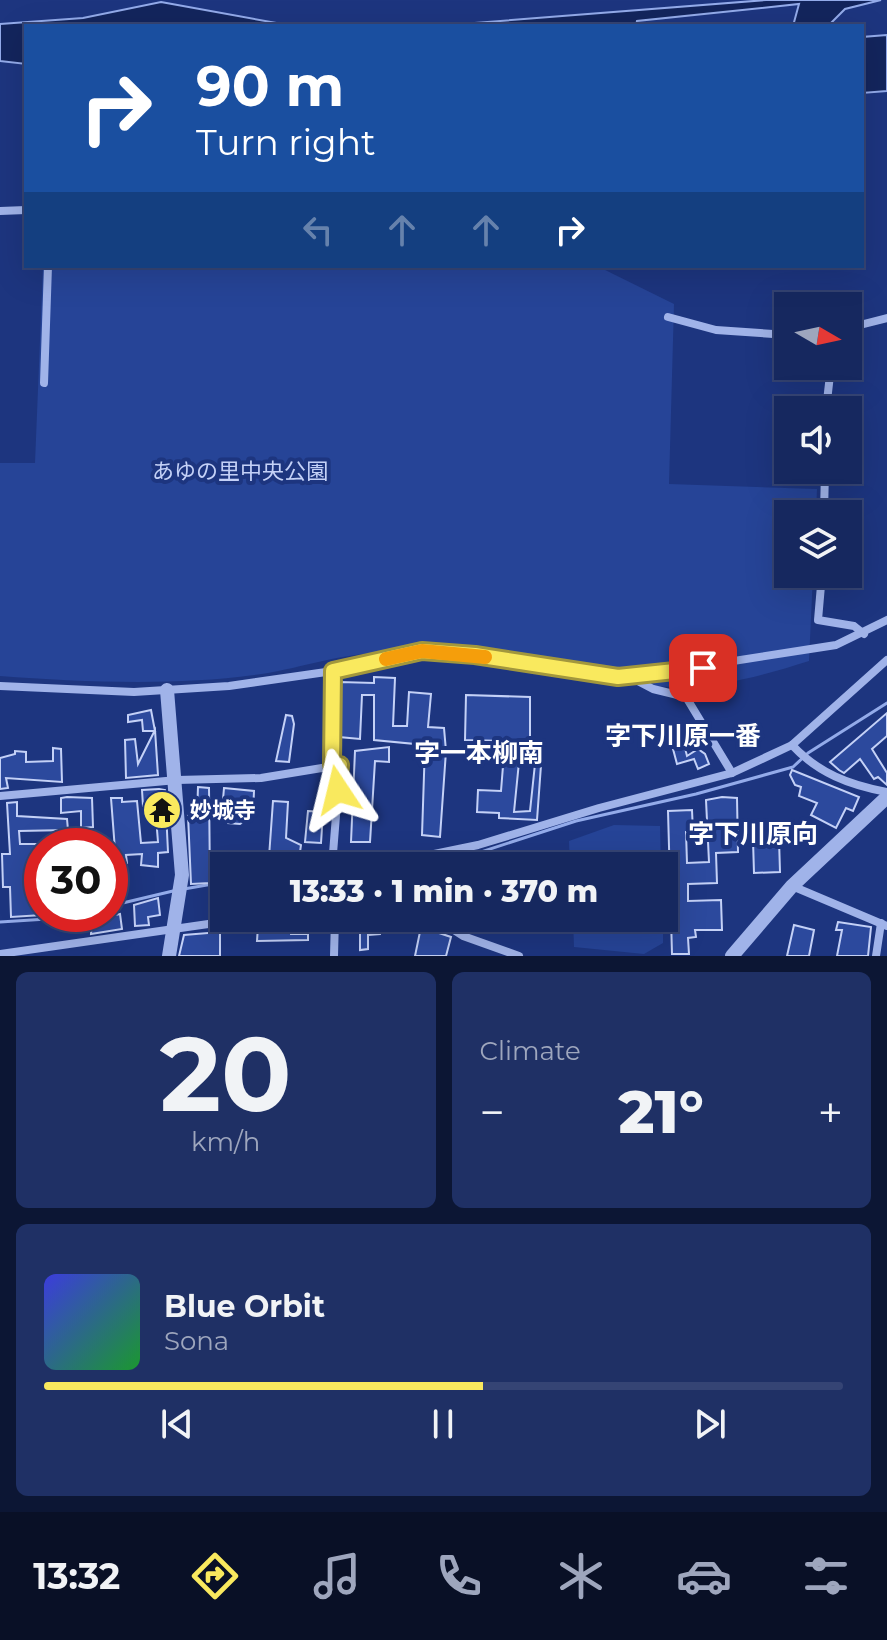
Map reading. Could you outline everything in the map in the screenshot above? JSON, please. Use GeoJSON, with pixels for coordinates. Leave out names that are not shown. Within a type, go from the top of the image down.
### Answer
{"type":"FeatureCollection","features":[{"type":"Feature","properties":{"kind":"street"},"geometry":{"type":"LineString","coordinates":[[0,211],[24,210]]}},
{"type":"Feature","properties":{"kind":"street"},"geometry":{"type":"LineString","coordinates":[[44,383],[48,268]]}},
{"type":"Feature","properties":{"kind":"street"},"geometry":{"type":"LineString","coordinates":[[668,317],[716,330],[774,334]]}},
{"type":"Feature","properties":{"kind":"street"},"geometry":{"type":"LineString","coordinates":[[862,325],[887,318]]}},
{"type":"Feature","properties":{"kind":"street"},"geometry":{"type":"LineString","coordinates":[[821,588],[818,620],[854,626],[864,634]]}},
{"type":"Feature","properties":{"kind":"street"},"geometry":{"type":"LineString","coordinates":[[0,686],[93,691],[229,686],[333,671],[422,651],[446,651],[631,677],[836,645],[864,634],[887,620]]}},
{"type":"Feature","properties":{"kind":"street"},"geometry":{"type":"LineString","coordinates":[[444,852],[732,773],[792,745],[887,660]]}},
{"type":"Feature","properties":{"kind":"street"},"geometry":{"type":"LineString","coordinates":[[332,765],[333,671]]}},
{"type":"Feature","properties":{"kind":"street"},"geometry":{"type":"LineString","coordinates":[[631,677],[653,689],[686,697],[732,773]]}},
{"type":"Feature","properties":{"kind":"street"},"geometry":{"type":"LineString","coordinates":[[167,690],[177,780],[182,875],[169,956]]}},
{"type":"Feature","properties":{"kind":"street"},"geometry":{"type":"LineString","coordinates":[[732,956],[792,886],[887,795],[828,775],[808,762],[792,745]]}},
{"type":"Feature","properties":{"kind":"street"},"geometry":{"type":"LineString","coordinates":[[0,796],[177,780],[261,778],[340,765],[333,852]]}},
{"type":"Feature","properties":{"kind":"street"},"geometry":{"type":"LineString","coordinates":[[792,886],[884,925],[876,956]]}},
{"type":"Feature","properties":{"kind":"street"},"geometry":{"type":"LineString","coordinates":[[0,954],[210,924]]}},
{"type":"Feature","properties":{"kind":"street"},"geometry":{"type":"LineString","coordinates":[[334,956],[335,932]]}},
{"type":"Feature","properties":{"kind":"street"},"geometry":{"type":"LineString","coordinates":[[457,932],[519,956]]}},
{"type":"Feature","properties":{"kind":"green space","name":"あゆの里中央公園"},"geometry":{"type":"Polygon","coordinates":[[[43,268],[601,268],[674,304],[669,484],[817,489],[817,500],[774,500],[774,588],[812,588],[809,661],[729,682],[679,687],[604,681],[454,657],[379,653],[332,659],[269,673],[192,681],[94,681],[0,676],[0,463],[35,463],[43,268]]]}},
{"type":"Feature","properties":{"kind":"green space"},"geometry":{"type":"Polygon","coordinates":[[[614,825],[660,826],[661,852],[569,852],[569,841],[614,825]]]}},
{"type":"Feature","properties":{"kind":"green space"},"geometry":{"type":"Polygon","coordinates":[[[573,932],[663,932],[663,943],[644,954],[574,947],[573,932]]]}},
{"type":"Feature","properties":{"kind":"shaded area"},"geometry":{"type":"Polygon","coordinates":[[[766,0],[881,0],[845,9],[830,24],[794,24],[799,4],[637,21],[636,24],[461,24],[766,0]]]}},
{"type":"Feature","properties":{"kind":"shaded area"},"geometry":{"type":"Polygon","coordinates":[[[161,2],[282,24],[24,24],[24,64],[0,61],[0,24],[83,18],[161,2]]]}},
{"type":"Feature","properties":{"kind":"shaded area"},"geometry":{"type":"Polygon","coordinates":[[[887,35],[887,91],[864,93],[864,37],[887,35]]]}},
{"type":"Feature","properties":{"kind":"building"},"geometry":{"type":"Polygon","coordinates":[[[374,677],[395,678],[393,726],[407,726],[409,692],[431,694],[428,727],[444,728],[446,751],[440,837],[422,835],[425,745],[374,740],[374,695],[362,695],[360,739],[339,737],[340,682],[374,683],[374,677]]]}},
{"type":"Feature","properties":{"kind":"building"},"geometry":{"type":"Polygon","coordinates":[[[466,695],[530,697],[530,742],[521,742],[514,812],[530,811],[535,764],[541,765],[537,820],[499,818],[499,813],[477,812],[478,790],[501,791],[505,741],[465,740],[466,695]]]}},
{"type":"Feature","properties":{"kind":"building"},"geometry":{"type":"Polygon","coordinates":[[[151,710],[155,731],[143,731],[142,720],[128,722],[128,715],[151,710]]]}},
{"type":"Feature","properties":{"kind":"building"},"geometry":{"type":"Polygon","coordinates":[[[887,713],[887,736],[872,749],[887,773],[887,785],[878,777],[874,779],[860,759],[844,773],[830,762],[887,713]]]}},
{"type":"Feature","properties":{"kind":"building"},"geometry":{"type":"Polygon","coordinates":[[[286,715],[292,716],[294,724],[289,762],[276,761],[286,715]]]}},
{"type":"Feature","properties":{"kind":"building"},"geometry":{"type":"Polygon","coordinates":[[[680,728],[687,756],[698,749],[705,754],[709,764],[698,769],[694,759],[677,764],[668,730],[680,728]]]}},
{"type":"Feature","properties":{"kind":"building"},"geometry":{"type":"Polygon","coordinates":[[[155,730],[158,775],[126,778],[125,740],[135,739],[138,764],[155,730]]]}},
{"type":"Feature","properties":{"kind":"building"},"geometry":{"type":"Polygon","coordinates":[[[389,747],[389,762],[375,761],[370,842],[351,842],[355,751],[389,747]]]}},
{"type":"Feature","properties":{"kind":"building"},"geometry":{"type":"Polygon","coordinates":[[[53,748],[61,749],[62,782],[6,778],[8,788],[0,789],[0,758],[15,754],[15,751],[26,752],[26,762],[53,761],[53,748]]]}},
{"type":"Feature","properties":{"kind":"building"},"geometry":{"type":"Polygon","coordinates":[[[792,770],[859,797],[853,811],[846,808],[836,828],[811,815],[817,803],[799,796],[801,787],[795,785],[790,775],[792,770]]]}},
{"type":"Feature","properties":{"kind":"building"},"geometry":{"type":"Polygon","coordinates":[[[198,787],[209,788],[210,883],[191,884],[188,815],[197,815],[198,787]]]}},
{"type":"Feature","properties":{"kind":"building"},"geometry":{"type":"Polygon","coordinates":[[[224,788],[254,791],[253,815],[240,824],[228,823],[228,812],[222,811],[224,788]]]}},
{"type":"Feature","properties":{"kind":"building"},"geometry":{"type":"Polygon","coordinates":[[[142,790],[165,790],[168,852],[158,853],[158,867],[141,865],[142,854],[128,855],[128,828],[113,828],[111,798],[122,798],[122,802],[137,801],[141,843],[158,842],[155,805],[143,806],[142,790]]]}},
{"type":"Feature","properties":{"kind":"building"},"geometry":{"type":"Polygon","coordinates":[[[61,798],[92,798],[93,827],[81,828],[81,811],[61,813],[61,798]]]}},
{"type":"Feature","properties":{"kind":"building"},"geometry":{"type":"Polygon","coordinates":[[[737,798],[738,852],[716,853],[717,883],[688,884],[688,901],[721,900],[722,930],[695,930],[696,937],[688,938],[689,954],[672,954],[671,932],[678,932],[678,852],[669,852],[668,811],[692,810],[693,832],[686,832],[687,863],[709,862],[706,800],[737,798]]]}},
{"type":"Feature","properties":{"kind":"building"},"geometry":{"type":"Polygon","coordinates":[[[273,801],[288,802],[286,838],[301,845],[300,852],[269,852],[273,801]]]}},
{"type":"Feature","properties":{"kind":"building"},"geometry":{"type":"Polygon","coordinates":[[[17,802],[17,816],[67,819],[68,828],[24,828],[24,831],[19,831],[20,844],[24,844],[24,916],[11,917],[10,887],[3,887],[2,854],[10,854],[7,803],[17,802]]]}},
{"type":"Feature","properties":{"kind":"building"},"geometry":{"type":"Polygon","coordinates":[[[308,811],[323,812],[321,843],[305,842],[308,811]]]}},
{"type":"Feature","properties":{"kind":"building"},"geometry":{"type":"Polygon","coordinates":[[[779,839],[780,872],[754,873],[753,840],[779,839]]]}},
{"type":"Feature","properties":{"kind":"building"},"geometry":{"type":"Polygon","coordinates":[[[158,898],[160,915],[148,917],[149,925],[135,926],[134,905],[158,898]]]}},
{"type":"Feature","properties":{"kind":"building"},"geometry":{"type":"Polygon","coordinates":[[[838,922],[871,927],[868,956],[837,956],[842,930],[836,930],[838,922]]]}},
{"type":"Feature","properties":{"kind":"building"},"geometry":{"type":"Polygon","coordinates":[[[794,925],[814,930],[809,956],[787,956],[794,925]]]}},
{"type":"Feature","properties":{"kind":"building"},"geometry":{"type":"Polygon","coordinates":[[[220,932],[220,956],[179,956],[184,935],[220,932]]]}},
{"type":"Feature","properties":{"kind":"building"},"geometry":{"type":"Polygon","coordinates":[[[258,932],[308,934],[308,940],[257,941],[258,932]]]}},
{"type":"Feature","properties":{"kind":"building"},"geometry":{"type":"Polygon","coordinates":[[[360,932],[380,932],[368,935],[368,949],[360,950],[360,932]]]}},
{"type":"Feature","properties":{"kind":"building"},"geometry":{"type":"Polygon","coordinates":[[[420,932],[436,932],[451,937],[446,956],[415,956],[420,932]]]}},
{"type":"Feature","properties":{"kind":"waterway"},"geometry":{"type":"LineString","coordinates":[[481,852],[576,821],[696,794],[793,767],[808,753],[887,703]]}},
{"type":"Feature","properties":{"kind":"waterway"},"geometry":{"type":"LineString","coordinates":[[184,889],[210,884]]}},
{"type":"Feature","properties":{"kind":"waterway"},"geometry":{"type":"LineString","coordinates":[[128,902],[173,891]]}},
{"type":"Feature","properties":{"kind":"waterway"},"geometry":{"type":"LineString","coordinates":[[0,922],[24,920]]}},
{"type":"Feature","properties":{"kind":"slow traffic"},"geometry":{"type":"LineString","coordinates":[[386,659],[422,651],[485,657]]}},
{"type":"Feature","properties":{"kind":"place","name":"妙城寺"},"geometry":{"type":"Point","coordinates":[162,810]}},
{"type":"Feature","properties":{"kind":"district","name":"字下川原一番"},"geometry":{"type":"Point","coordinates":[683,736]}},
{"type":"Feature","properties":{"kind":"district","name":"字一本柳南"},"geometry":{"type":"Point","coordinates":[479,753]}},
{"type":"Feature","properties":{"kind":"district","name":"字下川原向"},"geometry":{"type":"Point","coordinates":[753,834]}},
{"type":"Feature","properties":{"kind":"route"},"geometry":{"type":"LineString","coordinates":[[338,790],[340,765],[332,765],[333,671],[422,651],[446,651],[618,677],[703,668]]}}]}
